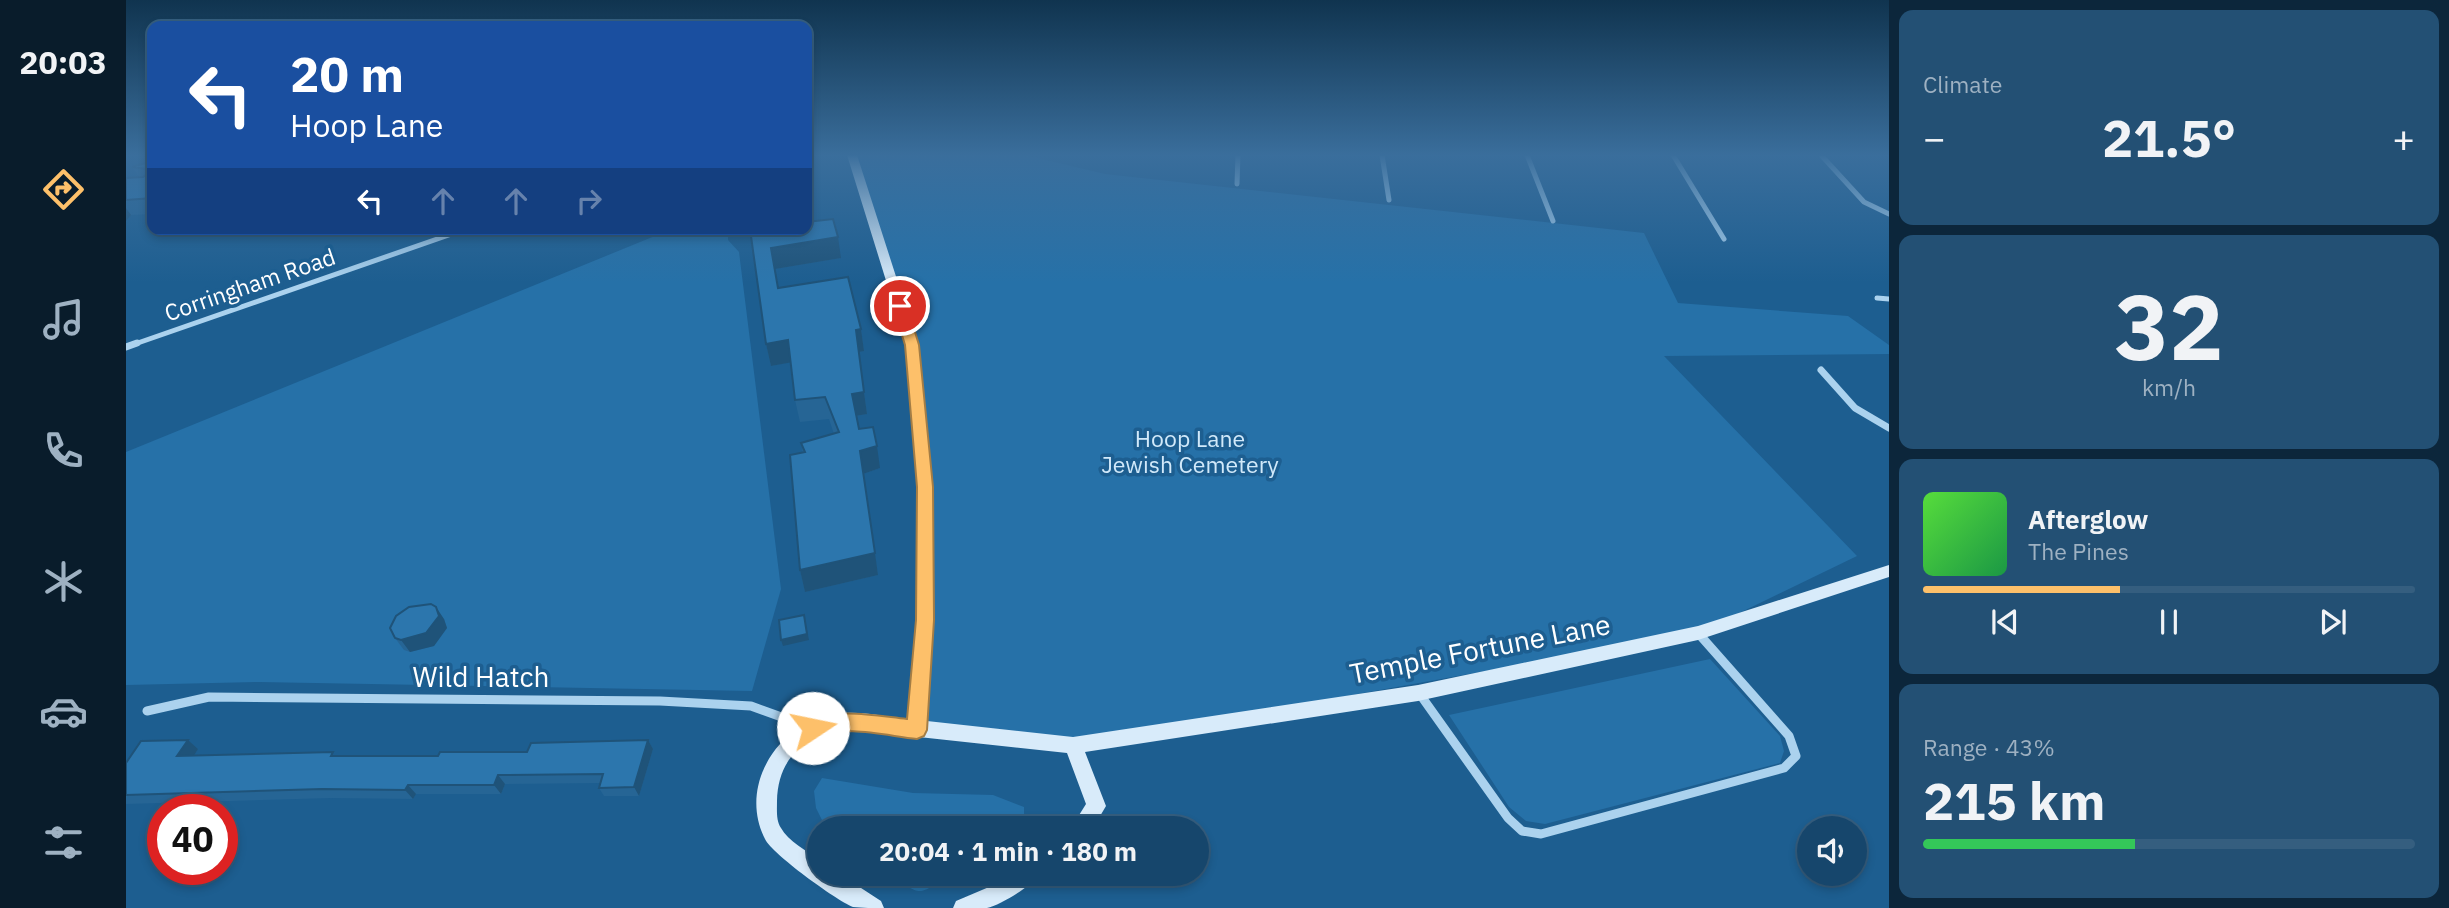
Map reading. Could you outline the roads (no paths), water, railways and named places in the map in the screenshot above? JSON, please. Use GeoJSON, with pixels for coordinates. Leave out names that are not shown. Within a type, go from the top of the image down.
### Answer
{"type":"FeatureCollection","features":[{"type":"Feature","properties":{"kind":"street"},"geometry":{"type":"LineString","coordinates":[[865,197],[912,345],[925,487],[925,620],[917,730]]}},
{"type":"Feature","properties":{"kind":"street"},"geometry":{"type":"LineString","coordinates":[[1544,197],[1553,221]]}},
{"type":"Feature","properties":{"kind":"street"},"geometry":{"type":"LineString","coordinates":[[1699,197],[1724,239]]}},
{"type":"Feature","properties":{"kind":"street"},"geometry":{"type":"LineString","coordinates":[[1860,197],[1889,214]]}},
{"type":"Feature","properties":{"kind":"street","name":"Corringham Road"},"geometry":{"type":"LineString","coordinates":[[126,346],[449,235]]}},
{"type":"Feature","properties":{"kind":"street"},"geometry":{"type":"LineString","coordinates":[[1877,298],[1889,299]]}},
{"type":"Feature","properties":{"kind":"street"},"geometry":{"type":"LineString","coordinates":[[1821,370],[1855,408],[1889,428]]}},
{"type":"Feature","properties":{"kind":"street","name":"Temple Fortune Lane"},"geometry":{"type":"LineString","coordinates":[[813,728],[826,723],[845,721],[1073,745],[1419,693],[1698,633],[1889,571]]}},
{"type":"Feature","properties":{"kind":"street"},"geometry":{"type":"LineString","coordinates":[[1419,693],[1507,818],[1522,831],[1541,834],[1784,768],[1797,756],[1789,736],[1698,633]]}},
{"type":"Feature","properties":{"kind":"street","name":"Wild Hatch"},"geometry":{"type":"LineString","coordinates":[[147,711],[209,697],[660,701],[751,706],[813,728]]}},
{"type":"Feature","properties":{"kind":"street"},"geometry":{"type":"LineString","coordinates":[[813,728],[785,750],[771,769],[766,790],[767,814],[774,836],[826,879],[874,908]]}},
{"type":"Feature","properties":{"kind":"street"},"geometry":{"type":"LineString","coordinates":[[1073,745],[1096,806],[1089,816]]}},
{"type":"Feature","properties":{"kind":"street"},"geometry":{"type":"LineString","coordinates":[[963,908],[1009,886]]}},
{"type":"Feature","properties":{"kind":"park label","name":"Hoop Lane Jewish Cemetery"},"geometry":{"type":"Point","coordinates":[1190,452]}}]}
